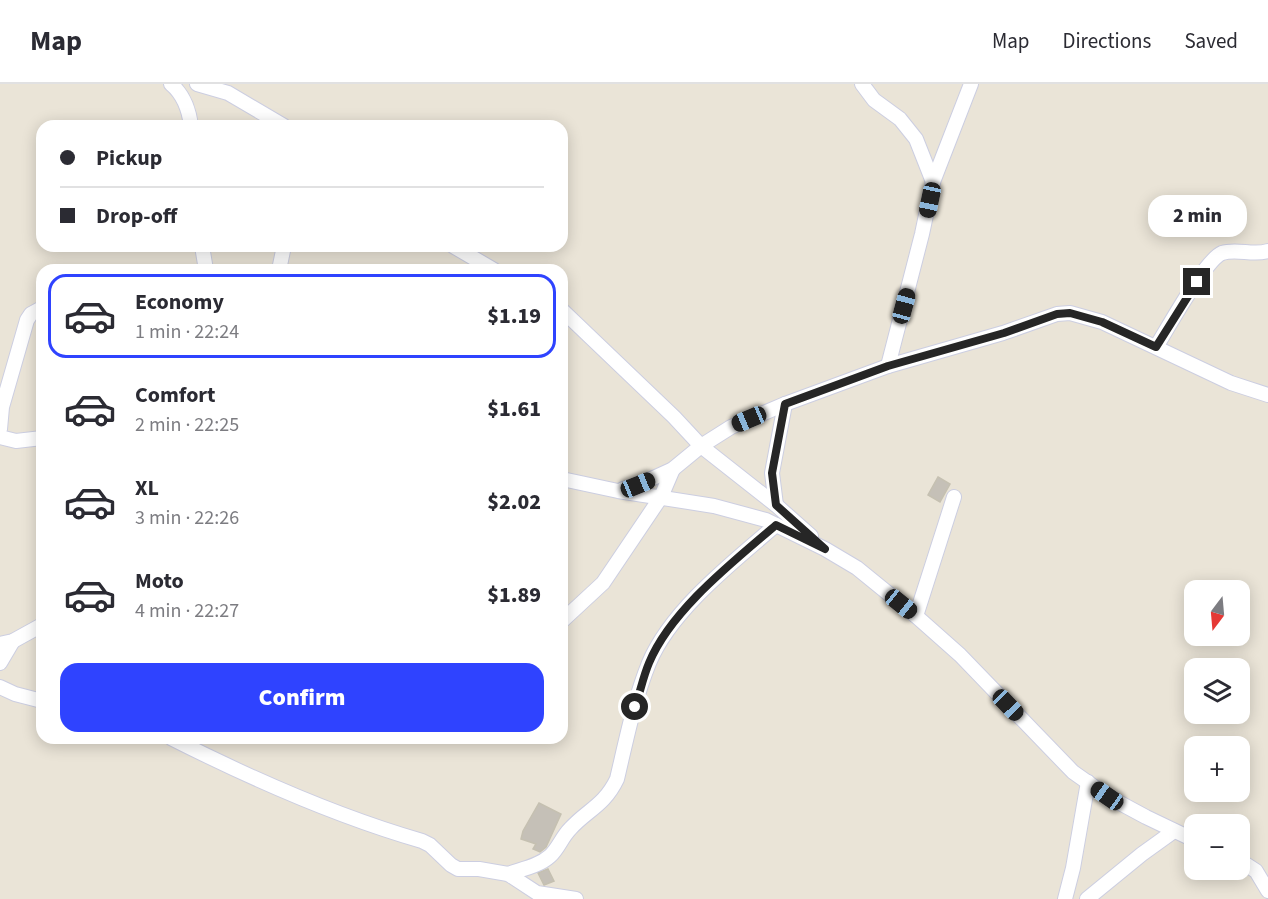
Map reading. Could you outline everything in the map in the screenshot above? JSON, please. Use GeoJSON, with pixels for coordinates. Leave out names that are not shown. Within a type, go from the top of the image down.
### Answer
{"type":"FeatureCollection","features":[{"type":"Feature","properties":{"kind":"street"},"geometry":{"type":"LineString","coordinates":[[171,84],[182,94],[190,120]]}},
{"type":"Feature","properties":{"kind":"street"},"geometry":{"type":"LineString","coordinates":[[197,84],[228,93],[274,120]]}},
{"type":"Feature","properties":{"kind":"street"},"geometry":{"type":"LineString","coordinates":[[862,84],[874,100],[900,118],[916,139],[933,182]]}},
{"type":"Feature","properties":{"kind":"street"},"geometry":{"type":"LineString","coordinates":[[888,366],[917,256],[933,182],[971,84]]}},
{"type":"Feature","properties":{"kind":"street"},"geometry":{"type":"LineString","coordinates":[[1156,347],[1203,271],[1214,258],[1225,252],[1261,253],[1268,251]]}},
{"type":"Feature","properties":{"kind":"street"},"geometry":{"type":"LineString","coordinates":[[463,252],[484,264]]}},
{"type":"Feature","properties":{"kind":"street"},"geometry":{"type":"LineString","coordinates":[[0,429],[2,407],[27,321],[31,314],[36,311]]}},
{"type":"Feature","properties":{"kind":"street"},"geometry":{"type":"LineString","coordinates":[[618,490],[638,485],[673,469],[701,446],[731,427],[785,404],[888,366],[1004,333],[1057,314],[1070,313],[1093,319],[1231,383],[1268,395]]}},
{"type":"Feature","properties":{"kind":"street"},"geometry":{"type":"LineString","coordinates":[[568,316],[674,417],[701,446],[776,505],[825,549]]}},
{"type":"Feature","properties":{"kind":"street"},"geometry":{"type":"LineString","coordinates":[[776,505],[772,473],[785,404]]}},
{"type":"Feature","properties":{"kind":"street"},"geometry":{"type":"LineString","coordinates":[[0,438],[16,441],[36,439]]}},
{"type":"Feature","properties":{"kind":"street"},"geometry":{"type":"LineString","coordinates":[[568,615],[603,583],[661,497],[673,469]]}},
{"type":"Feature","properties":{"kind":"street"},"geometry":{"type":"LineString","coordinates":[[568,480],[714,506],[766,520],[825,549],[857,568],[916,616],[960,656],[1073,772],[1107,796],[1184,836]]}},
{"type":"Feature","properties":{"kind":"street"},"geometry":{"type":"LineString","coordinates":[[916,616],[954,497]]}},
{"type":"Feature","properties":{"kind":"street"},"geometry":{"type":"LineString","coordinates":[[183,744],[224,765],[317,805],[423,841],[451,865],[458,868],[508,873],[530,867],[551,855],[569,830],[596,808],[607,795],[616,779],[649,662],[673,623],[722,572],[776,525]]}},
{"type":"Feature","properties":{"kind":"street"},"geometry":{"type":"LineString","coordinates":[[0,663],[6,643],[36,629]]}},
{"type":"Feature","properties":{"kind":"street"},"geometry":{"type":"LineString","coordinates":[[0,687],[36,699]]}},
{"type":"Feature","properties":{"kind":"street"},"geometry":{"type":"LineString","coordinates":[[1065,899],[1088,782]]}},
{"type":"Feature","properties":{"kind":"street"},"geometry":{"type":"LineString","coordinates":[[1087,899],[1174,831]]}},
{"type":"Feature","properties":{"kind":"street"},"geometry":{"type":"LineString","coordinates":[[1250,867],[1256,871],[1268,891]]}},
{"type":"Feature","properties":{"kind":"street"},"geometry":{"type":"LineString","coordinates":[[508,873],[537,893],[576,899]]}},
{"type":"Feature","properties":{"kind":"building"},"geometry":{"type":"Polygon","coordinates":[[[938,477],[950,484],[940,502],[928,495],[938,477]]]}},
{"type":"Feature","properties":{"kind":"building"},"geometry":{"type":"Polygon","coordinates":[[[539,803],[561,814],[546,847],[540,852],[533,849],[536,844],[521,839],[539,803]]]}},
{"type":"Feature","properties":{"kind":"building"},"geometry":{"type":"Polygon","coordinates":[[[548,869],[554,881],[544,885],[538,873],[548,869]]]}},
{"type":"Feature","properties":{"kind":"route"},"geometry":{"type":"LineString","coordinates":[[635,707],[649,662],[673,623],[722,572],[776,525],[825,549],[776,505],[772,473],[785,404],[888,366],[1004,333],[1057,314],[1083,315],[1156,347],[1197,282]]}}]}
